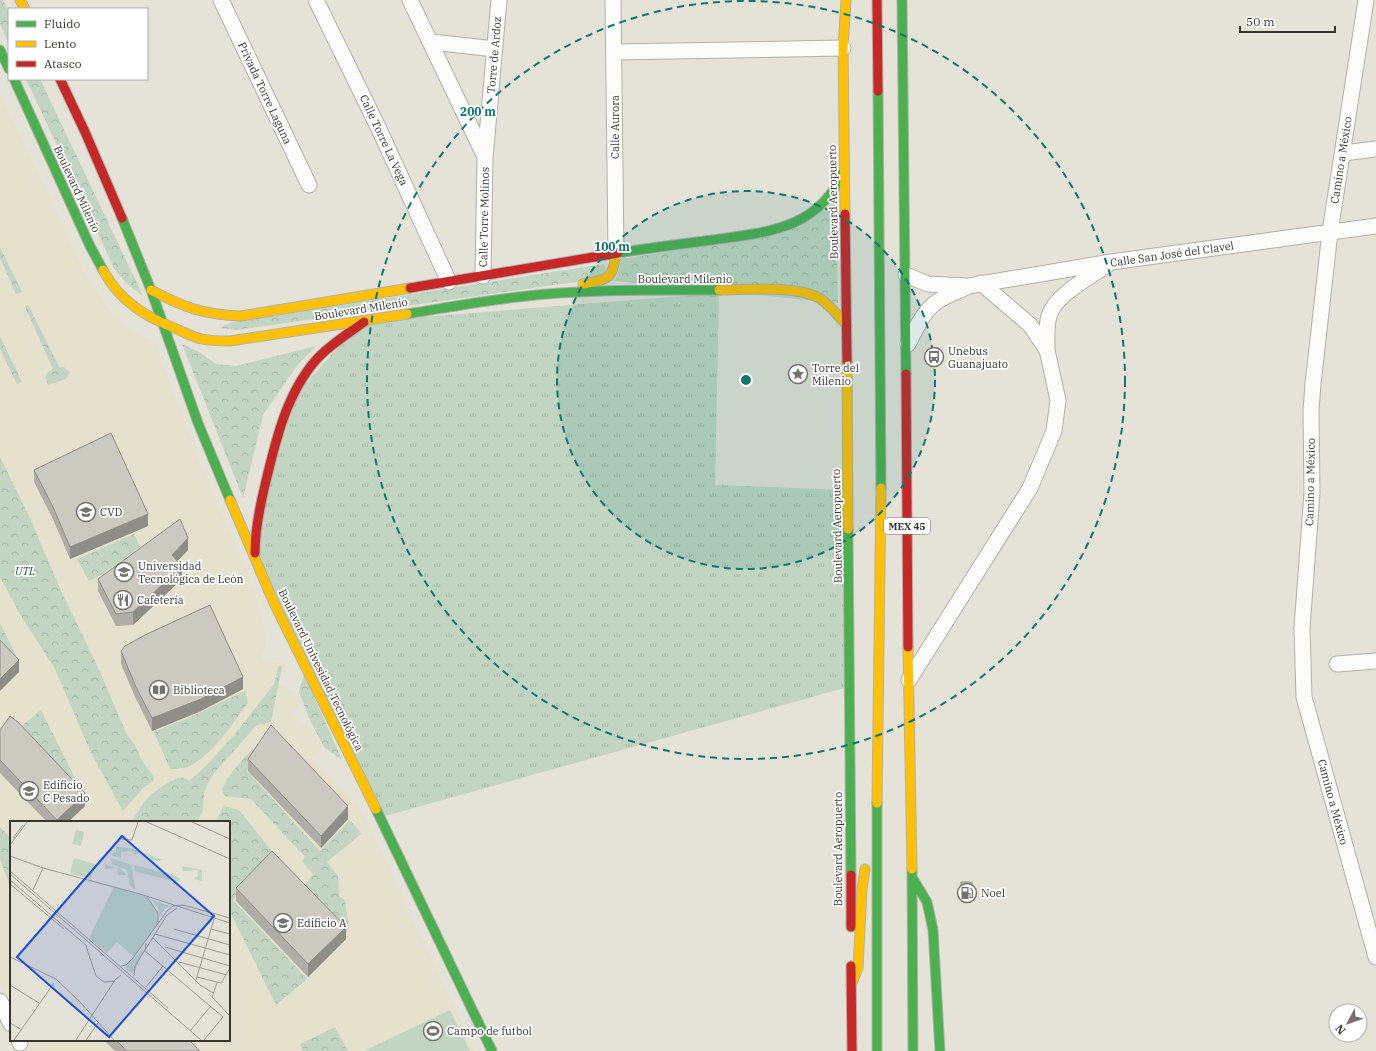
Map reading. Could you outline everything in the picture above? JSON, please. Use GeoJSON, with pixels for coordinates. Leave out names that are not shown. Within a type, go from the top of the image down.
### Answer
{"type":"FeatureCollection","features":[{"type":"Feature","properties":{"kind":"main road","name":"Boulevard Aeropuerto"},"geometry":{"type":"LineString","coordinates":[[846,0],[843,48],[847,326],[852,1051]]}},
{"type":"Feature","properties":{"kind":"main road","name":"MEX 45"},"geometry":{"type":"LineString","coordinates":[[877,0],[881,487],[877,795],[877,1051]]}},
{"type":"Feature","properties":{"kind":"main road","name":"MEX 45"},"geometry":{"type":"LineString","coordinates":[[902,0],[913,1051]]}},
{"type":"Feature","properties":{"kind":"main road"},"geometry":{"type":"LineString","coordinates":[[0,50],[8,67]]}},
{"type":"Feature","properties":{"kind":"main road","name":"Boulevard Milenio"},"geometry":{"type":"LineString","coordinates":[[14,80],[101,268],[110,282],[136,309],[164,324],[200,339],[230,341],[260,338],[368,319],[518,297],[562,293],[728,290],[799,292],[813,296],[824,302],[835,311],[847,326]]}},
{"type":"Feature","properties":{"kind":"main road"},"geometry":{"type":"LineString","coordinates":[[60,80],[107,182],[151,290]]}},
{"type":"Feature","properties":{"kind":"main road","name":"Boulevard Milenio"},"geometry":{"type":"LineString","coordinates":[[151,290],[174,302],[201,312],[215,315],[241,316],[616,253],[755,234],[786,227],[810,214],[824,203],[838,185],[845,169]]}},
{"type":"Feature","properties":{"kind":"main road"},"geometry":{"type":"LineString","coordinates":[[562,293],[579,284],[607,279],[614,270],[616,253]]}},
{"type":"Feature","properties":{"kind":"main road","name":"Boulevard Univesidad Tecnológica"},"geometry":{"type":"LineString","coordinates":[[151,290],[198,423],[274,603],[364,785],[492,1051]]}},
{"type":"Feature","properties":{"kind":"main road"},"geometry":{"type":"LineString","coordinates":[[254,558],[256,526],[270,462],[285,416],[299,386],[305,374],[331,345],[368,319]]}},
{"type":"Feature","properties":{"kind":"main road"},"geometry":{"type":"LineString","coordinates":[[851,985],[858,968],[862,890],[877,795]]}},
{"type":"Feature","properties":{"kind":"main road"},"geometry":{"type":"LineString","coordinates":[[912,877],[928,902],[933,930],[940,1051]]}},
{"type":"Feature","properties":{"kind":"street","name":"Privada Torre Laguna"},"geometry":{"type":"LineString","coordinates":[[221,0],[309,185]]}},
{"type":"Feature","properties":{"kind":"street","name":"Calle Torre La Vega"},"geometry":{"type":"LineString","coordinates":[[316,0],[379,129],[449,282]]}},
{"type":"Feature","properties":{"kind":"street"},"geometry":{"type":"LineString","coordinates":[[410,0],[485,158]]}},
{"type":"Feature","properties":{"kind":"street","name":"Torre de Ardoz"},"geometry":{"type":"LineString","coordinates":[[485,158],[499,0]]}},
{"type":"Feature","properties":{"kind":"street","name":"Calle Aurora"},"geometry":{"type":"LineString","coordinates":[[614,0],[616,253]]}},
{"type":"Feature","properties":{"kind":"street","name":"Camino a México"},"geometry":{"type":"LineString","coordinates":[[1366,0],[1330,232],[1311,402],[1312,493],[1302,628],[1304,697],[1376,958]]}},
{"type":"Feature","properties":{"kind":"street"},"geometry":{"type":"LineString","coordinates":[[431,42],[495,49]]}},
{"type":"Feature","properties":{"kind":"street"},"geometry":{"type":"LineString","coordinates":[[614,52],[843,48]]}},
{"type":"Feature","properties":{"kind":"street"},"geometry":{"type":"LineString","coordinates":[[1343,153],[1376,149]]}},
{"type":"Feature","properties":{"kind":"street","name":"Calle Torre Molinos"},"geometry":{"type":"LineString","coordinates":[[483,276],[485,158]]}},
{"type":"Feature","properties":{"kind":"street","name":"Calle San José del Clavel"},"geometry":{"type":"LineString","coordinates":[[906,275],[928,284],[975,285],[1111,262],[1376,226]]}},
{"type":"Feature","properties":{"kind":"street"},"geometry":{"type":"LineString","coordinates":[[908,681],[1030,488],[1054,431],[1058,400],[1047,350],[1047,327],[1049,315],[1056,303],[1072,289],[1111,262]]}},
{"type":"Feature","properties":{"kind":"street"},"geometry":{"type":"LineString","coordinates":[[975,285],[1030,325],[1047,350]]}},
{"type":"Feature","properties":{"kind":"street","name":"Calle San José del Clavel"},"geometry":{"type":"LineString","coordinates":[[906,348],[925,313],[948,296],[975,285]]}},
{"type":"Feature","properties":{"kind":"street"},"geometry":{"type":"LineString","coordinates":[[1337,664],[1376,661]]}},
{"type":"Feature","properties":{"kind":"street"},"geometry":{"type":"LineString","coordinates":[[0,1001],[10,1022]]}},
{"type":"Feature","properties":{"kind":"shaded area","name":"Universidad Tecnológica de León"},"geometry":{"type":"Polygon","coordinates":[[[0,93],[85,273],[107,307],[128,327],[151,340],[156,345],[204,473],[255,591],[264,629],[265,644],[261,660],[286,665],[279,684],[297,693],[301,703],[293,711],[300,725],[312,728],[322,746],[312,759],[355,800],[365,817],[475,1051],[32,1051],[27,1041],[230,1041],[230,821],[10,821],[10,1003],[0,983],[0,93]]]}},
{"type":"Feature","properties":{"kind":"green space"},"geometry":{"type":"Polygon","coordinates":[[[0,0],[3,0],[8,10],[8,42],[0,24],[0,0]]]}},
{"type":"Feature","properties":{"kind":"green space"},"geometry":{"type":"Polygon","coordinates":[[[26,80],[40,80],[143,296],[127,284],[115,270],[26,80]]]}},
{"type":"Feature","properties":{"kind":"green space"},"geometry":{"type":"Polygon","coordinates":[[[836,201],[838,303],[615,281],[622,259],[781,233],[836,201]]]}},
{"type":"Feature","properties":{"kind":"green space"},"geometry":{"type":"Polygon","coordinates":[[[0,247],[22,292],[16,294],[0,258],[0,247]]]}},
{"type":"Feature","properties":{"kind":"green space"},"geometry":{"type":"Polygon","coordinates":[[[604,264],[606,270],[597,279],[237,330],[219,328],[233,322],[604,264]]]}},
{"type":"Feature","properties":{"kind":"green space"},"geometry":{"type":"Polygon","coordinates":[[[719,293],[715,485],[846,490],[848,687],[378,818],[254,558],[287,404],[361,322],[719,293]]]}},
{"type":"Feature","properties":{"kind":"green space"},"geometry":{"type":"Polygon","coordinates":[[[28,305],[60,368],[64,367],[70,372],[66,379],[48,385],[45,377],[48,372],[53,369],[25,307],[28,305]]]}},
{"type":"Feature","properties":{"kind":"green space"},"geometry":{"type":"Polygon","coordinates":[[[0,336],[22,382],[17,384],[0,349],[0,336]]]}},
{"type":"Feature","properties":{"kind":"green space"},"geometry":{"type":"Polygon","coordinates":[[[182,344],[199,352],[216,364],[236,366],[316,346],[296,367],[263,415],[243,498],[182,344]]]}},
{"type":"Feature","properties":{"kind":"green space","name":"UTL"},"geometry":{"type":"Polygon","coordinates":[[[0,457],[29,516],[62,593],[96,663],[127,735],[135,745],[142,761],[154,777],[153,781],[143,788],[123,811],[92,755],[55,669],[21,616],[0,577],[0,457]]]}},
{"type":"Feature","properties":{"kind":"green space"},"geometry":{"type":"Polygon","coordinates":[[[134,534],[140,547],[101,575],[89,581],[77,559],[134,534]]]}},
{"type":"Feature","properties":{"kind":"green space"},"geometry":{"type":"Polygon","coordinates":[[[0,623],[20,663],[18,663],[0,646],[0,623]]]}},
{"type":"Feature","properties":{"kind":"green space"},"geometry":{"type":"Polygon","coordinates":[[[279,665],[282,667],[271,722],[257,725],[215,772],[204,793],[203,811],[198,821],[132,821],[145,801],[157,790],[167,783],[182,777],[189,781],[205,767],[235,734],[274,684],[279,665]]]}},
{"type":"Feature","properties":{"kind":"green space"},"geometry":{"type":"Polygon","coordinates":[[[304,674],[342,760],[324,747],[309,718],[299,692],[304,674]]]}},
{"type":"Feature","properties":{"kind":"green space"},"geometry":{"type":"Polygon","coordinates":[[[245,691],[248,703],[214,747],[206,755],[188,767],[170,769],[154,732],[193,716],[245,691]]]}},
{"type":"Feature","properties":{"kind":"green space"},"geometry":{"type":"Polygon","coordinates":[[[41,710],[82,792],[18,729],[41,710]]]}},
{"type":"Feature","properties":{"kind":"green space"},"geometry":{"type":"Polygon","coordinates":[[[262,739],[267,739],[247,771],[320,851],[350,820],[361,834],[327,862],[338,876],[339,896],[345,900],[349,928],[345,934],[302,890],[313,874],[302,861],[305,857],[251,799],[225,796],[222,790],[234,769],[262,739]]]}},
{"type":"Feature","properties":{"kind":"green space"},"geometry":{"type":"Polygon","coordinates":[[[224,806],[239,810],[275,855],[233,900],[307,979],[276,1005],[230,912],[230,821],[216,821],[224,806]]]}},
{"type":"Feature","properties":{"kind":"green space"},"geometry":{"type":"Polygon","coordinates":[[[0,827],[10,837],[10,886],[0,859],[0,827]]]}},
{"type":"Feature","properties":{"kind":"green space","name":"Campo de futbol"},"geometry":{"type":"Polygon","coordinates":[[[450,1010],[470,1051],[364,1051],[450,1010]]]}},
{"type":"Feature","properties":{"kind":"green space"},"geometry":{"type":"Polygon","coordinates":[[[335,1027],[348,1051],[303,1051],[300,1044],[335,1027]]]}},
{"type":"Feature","properties":{"kind":"building"},"geometry":{"type":"Polygon","coordinates":[[[111,433],[148,514],[70,547],[53,507],[34,470],[111,433]]]}},
{"type":"Feature","properties":{"kind":"building"},"geometry":{"type":"Polygon","coordinates":[[[180,519],[188,538],[172,555],[182,566],[133,612],[116,614],[98,579],[180,519]]]}},
{"type":"Feature","properties":{"kind":"building"},"geometry":{"type":"Polygon","coordinates":[[[210,605],[243,677],[201,699],[152,718],[136,687],[121,651],[125,646],[147,634],[210,605]]]}},
{"type":"Feature","properties":{"kind":"building"},"geometry":{"type":"Polygon","coordinates":[[[0,640],[19,660],[0,679],[0,640]]]}},
{"type":"Feature","properties":{"kind":"building"},"geometry":{"type":"Polygon","coordinates":[[[10,716],[18,722],[85,793],[57,820],[0,760],[0,730],[10,716]]]}},
{"type":"Feature","properties":{"kind":"building"},"geometry":{"type":"Polygon","coordinates":[[[271,725],[348,806],[321,836],[248,759],[271,725]]]}},
{"type":"Feature","properties":{"kind":"building"},"geometry":{"type":"Polygon","coordinates":[[[272,851],[346,927],[308,964],[236,888],[272,851]]]}},
{"type":"Feature","properties":{"kind":"building","name":"Noel"},"geometry":{"type":"Polygon","coordinates":[[[961,882],[972,882],[973,898],[961,899],[961,882]]]}},
{"type":"Feature","properties":{"kind":"building"},"geometry":{"type":"Polygon","coordinates":[[[117,1041],[190,1041],[200,1051],[127,1051],[117,1041]]]}},
{"type":"Feature","properties":{"kind":"traffic: fast"},"geometry":{"type":"LineString","coordinates":[[902,0],[906,374]]}},
{"type":"Feature","properties":{"kind":"traffic: fast"},"geometry":{"type":"LineString","coordinates":[[0,50],[8,67]]}},
{"type":"Feature","properties":{"kind":"traffic: fast"},"geometry":{"type":"LineString","coordinates":[[14,80],[90,246],[103,270]]}},
{"type":"Feature","properties":{"kind":"traffic: fast"},"geometry":{"type":"LineString","coordinates":[[878,91],[881,488]]}},
{"type":"Feature","properties":{"kind":"traffic: fast"},"geometry":{"type":"LineString","coordinates":[[618,253],[752,234],[789,225],[805,217],[820,206],[833,191],[844,171]]}},
{"type":"Feature","properties":{"kind":"traffic: fast"},"geometry":{"type":"LineString","coordinates":[[122,218],[151,290],[198,423],[230,500]]}},
{"type":"Feature","properties":{"kind":"traffic: fast"},"geometry":{"type":"LineString","coordinates":[[407,314],[490,300],[543,294],[618,290],[719,290]]}},
{"type":"Feature","properties":{"kind":"traffic: fast"},"geometry":{"type":"LineString","coordinates":[[848,529],[851,875]]}},
{"type":"Feature","properties":{"kind":"traffic: fast"},"geometry":{"type":"LineString","coordinates":[[877,803],[877,1051]]}},
{"type":"Feature","properties":{"kind":"traffic: fast"},"geometry":{"type":"LineString","coordinates":[[376,809],[492,1051]]}},
{"type":"Feature","properties":{"kind":"traffic: fast"},"geometry":{"type":"LineString","coordinates":[[912,869],[913,1051]]}},
{"type":"Feature","properties":{"kind":"traffic: fast"},"geometry":{"type":"LineString","coordinates":[[912,877],[927,902],[933,930],[940,1051]]}},
{"type":"Feature","properties":{"kind":"traffic: slow"},"geometry":{"type":"LineString","coordinates":[[20,0],[24,8]]}},
{"type":"Feature","properties":{"kind":"traffic: slow"},"geometry":{"type":"LineString","coordinates":[[845,214],[843,48],[846,0]]}},
{"type":"Feature","properties":{"kind":"traffic: slow"},"geometry":{"type":"LineString","coordinates":[[583,284],[608,277],[613,269],[616,253]]}},
{"type":"Feature","properties":{"kind":"traffic: slow"},"geometry":{"type":"LineString","coordinates":[[103,270],[117,291],[126,300],[145,314],[193,337],[205,340],[230,341],[407,314]]}},
{"type":"Feature","properties":{"kind":"traffic: slow"},"geometry":{"type":"LineString","coordinates":[[151,290],[194,309],[216,314],[241,316],[410,288]]}},
{"type":"Feature","properties":{"kind":"traffic: slow"},"geometry":{"type":"LineString","coordinates":[[719,290],[770,289],[797,291],[809,294],[819,298],[827,304],[847,326]]}},
{"type":"Feature","properties":{"kind":"traffic: slow"},"geometry":{"type":"LineString","coordinates":[[847,361],[848,529]]}},
{"type":"Feature","properties":{"kind":"traffic: slow"},"geometry":{"type":"LineString","coordinates":[[877,803],[881,488]]}},
{"type":"Feature","properties":{"kind":"traffic: slow"},"geometry":{"type":"LineString","coordinates":[[230,500],[274,603],[376,809]]}},
{"type":"Feature","properties":{"kind":"traffic: slow"},"geometry":{"type":"LineString","coordinates":[[908,647],[912,869]]}},
{"type":"Feature","properties":{"kind":"traffic: slow"},"geometry":{"type":"LineString","coordinates":[[851,985],[858,968],[862,889],[865,869]]}},
{"type":"Feature","properties":{"kind":"traffic: jam"},"geometry":{"type":"LineString","coordinates":[[877,0],[878,91]]}},
{"type":"Feature","properties":{"kind":"traffic: jam"},"geometry":{"type":"LineString","coordinates":[[60,80],[85,132],[122,218]]}},
{"type":"Feature","properties":{"kind":"traffic: jam"},"geometry":{"type":"LineString","coordinates":[[845,214],[847,361]]}},
{"type":"Feature","properties":{"kind":"traffic: jam"},"geometry":{"type":"LineString","coordinates":[[410,288],[618,253]]}},
{"type":"Feature","properties":{"kind":"traffic: jam"},"geometry":{"type":"LineString","coordinates":[[255,553],[260,508],[274,449],[284,417],[297,387],[321,355],[364,322]]}},
{"type":"Feature","properties":{"kind":"traffic: jam"},"geometry":{"type":"LineString","coordinates":[[906,374],[908,647]]}},
{"type":"Feature","properties":{"kind":"traffic: jam"},"geometry":{"type":"LineString","coordinates":[[851,875],[851,927]]}},
{"type":"Feature","properties":{"kind":"traffic: jam"},"geometry":{"type":"LineString","coordinates":[[851,966],[852,1051]]}},
{"type":"Feature","properties":{"kind":"place","name":"Unebus Guanajuato"},"geometry":{"type":"Point","coordinates":[934,357]}},
{"type":"Feature","properties":{"kind":"place","name":"Torre del Milenio"},"geometry":{"type":"Point","coordinates":[798,374]}},
{"type":"Feature","properties":{"kind":"place","name":"CVD"},"geometry":{"type":"Point","coordinates":[86,512]}},
{"type":"Feature","properties":{"kind":"place","name":"Universidad Tecnológica de León"},"geometry":{"type":"Point","coordinates":[124,572]}},
{"type":"Feature","properties":{"kind":"place","name":"Cafetería"},"geometry":{"type":"Point","coordinates":[123,600]}},
{"type":"Feature","properties":{"kind":"place","name":"Biblioteca"},"geometry":{"type":"Point","coordinates":[159,690]}},
{"type":"Feature","properties":{"kind":"place","name":"Edificio C Pesado"},"geometry":{"type":"Point","coordinates":[29,791]}},
{"type":"Feature","properties":{"kind":"place","name":"Noel"},"geometry":{"type":"Point","coordinates":[967,893]}},
{"type":"Feature","properties":{"kind":"place","name":"Edificio A"},"geometry":{"type":"Point","coordinates":[283,923]}},
{"type":"Feature","properties":{"kind":"place","name":"Campo de futbol"},"geometry":{"type":"Point","coordinates":[433,1031]}}]}
